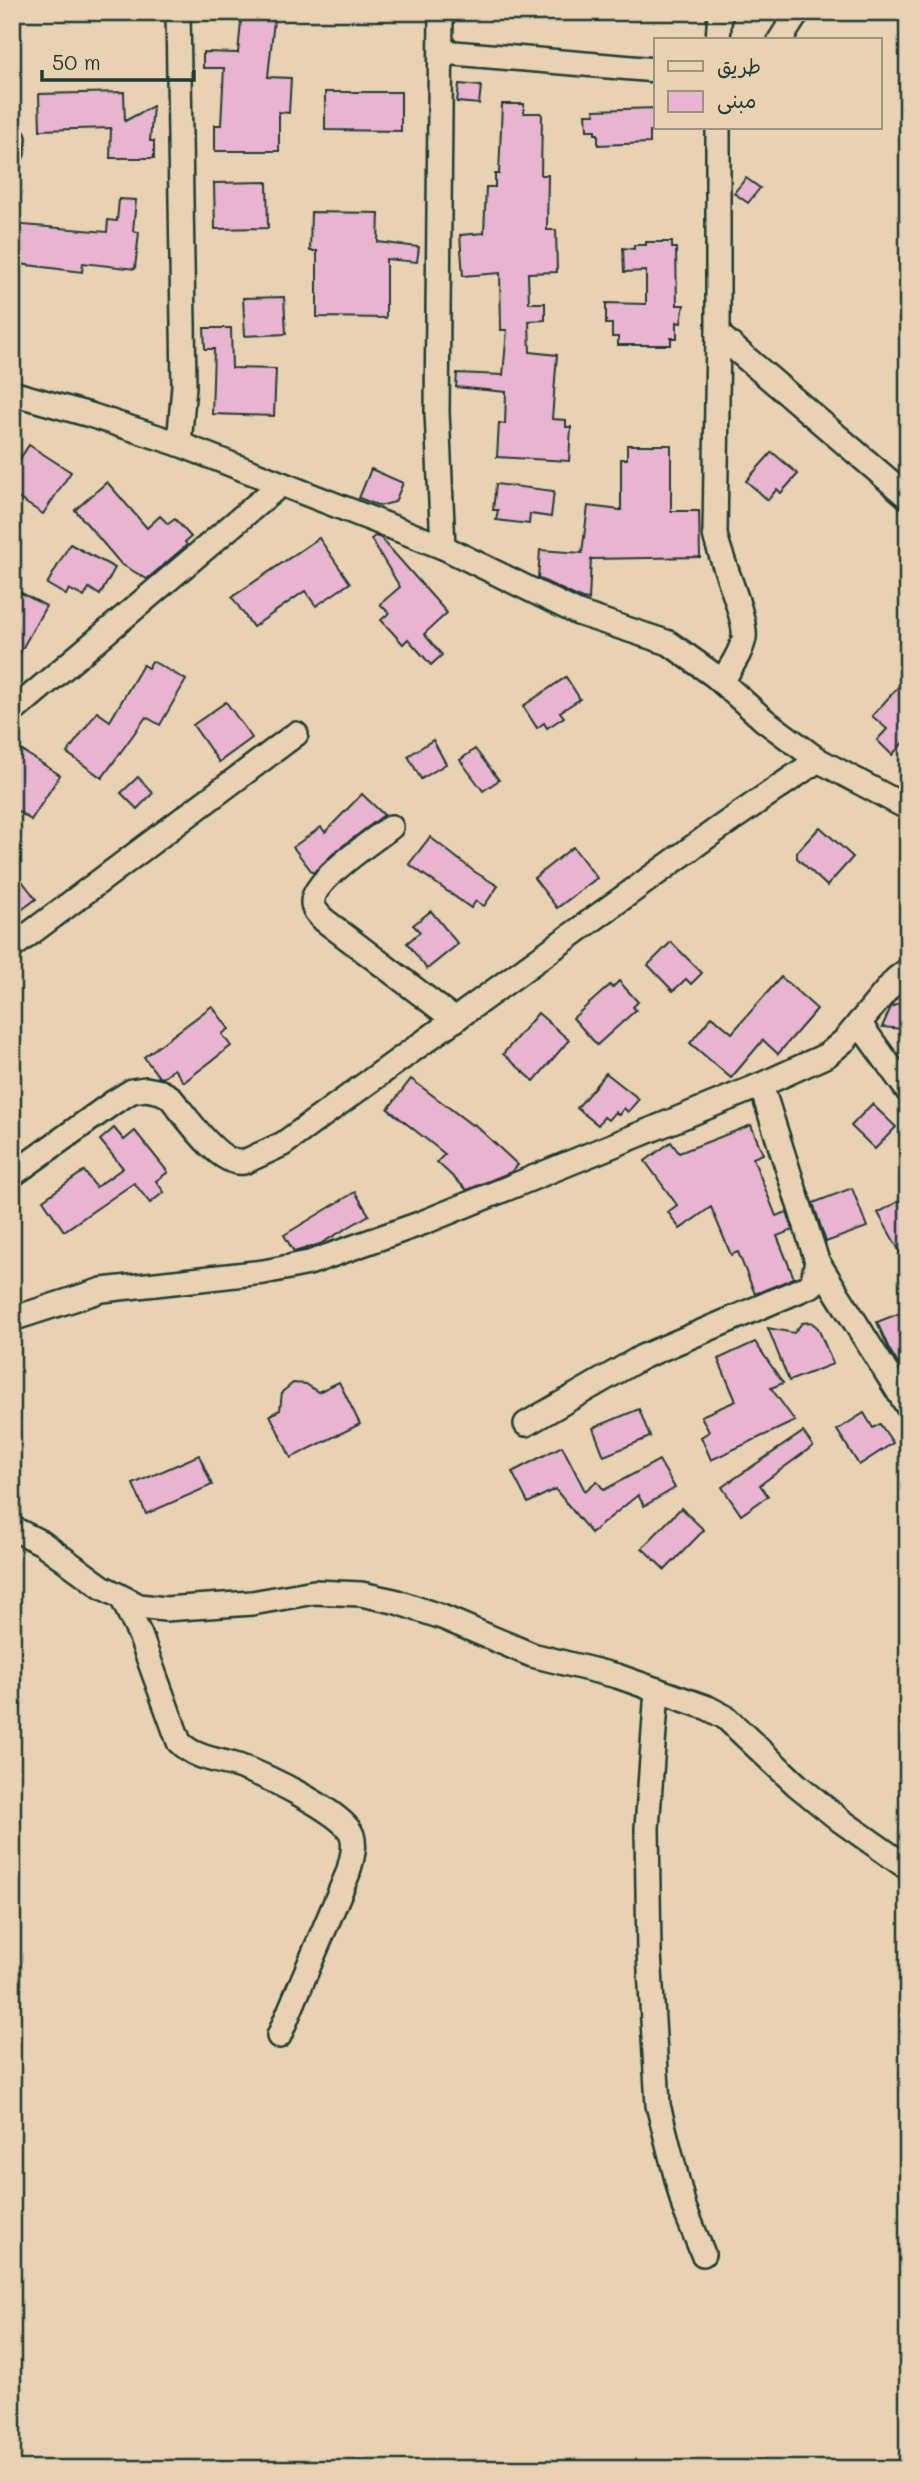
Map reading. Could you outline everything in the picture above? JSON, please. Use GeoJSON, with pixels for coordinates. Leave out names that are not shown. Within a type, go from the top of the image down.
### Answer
{"type":"FeatureCollection","features":[{"type":"Feature","properties":{"kind":"street"},"geometry":{"type":"LineString","coordinates":[[178,12],[184,386],[179,444]]}},
{"type":"Feature","properties":{"kind":"street"},"geometry":{"type":"LineString","coordinates":[[441,12],[437,412],[443,547]]}},
{"type":"Feature","properties":{"kind":"street"},"geometry":{"type":"LineString","coordinates":[[718,38],[720,12]]}},
{"type":"Feature","properties":{"kind":"street"},"geometry":{"type":"LineString","coordinates":[[781,38],[799,12]]}},
{"type":"Feature","properties":{"kind":"street"},"geometry":{"type":"LineString","coordinates":[[442,52],[654,69]]}},
{"type":"Feature","properties":{"kind":"street"},"geometry":{"type":"LineString","coordinates":[[718,130],[715,534],[744,628],[741,649],[722,682]]}},
{"type":"Feature","properties":{"kind":"street"},"geometry":{"type":"LineString","coordinates":[[718,334],[908,497]]}},
{"type":"Feature","properties":{"kind":"street"},"geometry":{"type":"LineString","coordinates":[[12,393],[79,411],[179,444],[443,547],[578,613],[669,643],[818,760],[908,808]]}},
{"type":"Feature","properties":{"kind":"street"},"geometry":{"type":"LineString","coordinates":[[12,712],[281,484]]}},
{"type":"Feature","properties":{"kind":"street"},"geometry":{"type":"LineString","coordinates":[[12,947],[296,734]]}},
{"type":"Feature","properties":{"kind":"street"},"geometry":{"type":"LineString","coordinates":[[12,1175],[114,1101],[132,1091],[146,1089],[170,1097],[219,1153],[237,1163],[283,1144],[715,831],[818,760]]}},
{"type":"Feature","properties":{"kind":"street"},"geometry":{"type":"LineString","coordinates":[[391,827],[319,886],[313,898],[314,907],[324,920],[455,1020]]}},
{"type":"Feature","properties":{"kind":"street"},"geometry":{"type":"LineString","coordinates":[[12,1319],[102,1290],[129,1285],[264,1272],[309,1264],[422,1223],[761,1086],[827,1055],[845,1040],[897,979],[908,970]]}},
{"type":"Feature","properties":{"kind":"street"},"geometry":{"type":"LineString","coordinates":[[859,1023],[908,1091]]}},
{"type":"Feature","properties":{"kind":"street"},"geometry":{"type":"LineString","coordinates":[[761,1086],[817,1261],[908,1407]]}},
{"type":"Feature","properties":{"kind":"street"},"geometry":{"type":"LineString","coordinates":[[526,1424],[642,1357],[812,1285],[817,1261]]}},
{"type":"Feature","properties":{"kind":"street"},"geometry":{"type":"LineString","coordinates":[[12,1528],[42,1543],[102,1587],[139,1606],[165,1609],[251,1603],[314,1592],[361,1594],[394,1601],[442,1617],[532,1655],[617,1676],[657,1690],[725,1717],[840,1820],[908,1868]]}},
{"type":"Feature","properties":{"kind":"street"},"geometry":{"type":"LineString","coordinates":[[122,1598],[140,1635],[179,1742],[186,1749],[241,1767],[302,1795],[340,1820],[352,1834],[354,1852],[348,1873],[279,2036]]}},
{"type":"Feature","properties":{"kind":"street"},"geometry":{"type":"LineString","coordinates":[[657,1690],[647,1828],[649,1953],[658,2105],[684,2207],[703,2254]]}},
{"type":"Feature","properties":{"kind":"building"},"geometry":{"type":"Polygon","coordinates":[[[242,12],[264,12],[268,15],[267,19],[274,20],[268,77],[291,78],[289,113],[279,112],[279,151],[215,151],[215,125],[221,125],[224,68],[203,68],[203,52],[238,53],[242,12]]]}},
{"type":"Feature","properties":{"kind":"building"},"geometry":{"type":"Polygon","coordinates":[[[459,84],[481,86],[479,104],[457,102],[459,84]]]}},
{"type":"Feature","properties":{"kind":"building"},"geometry":{"type":"Polygon","coordinates":[[[124,92],[125,121],[153,106],[150,141],[154,141],[154,158],[110,158],[111,128],[40,130],[39,94],[124,92]]]}},
{"type":"Feature","properties":{"kind":"building"},"geometry":{"type":"Polygon","coordinates":[[[325,92],[401,92],[401,131],[325,130],[325,92]]]}},
{"type":"Feature","properties":{"kind":"building"},"geometry":{"type":"Polygon","coordinates":[[[502,104],[524,104],[524,113],[541,113],[542,116],[541,175],[548,175],[547,230],[556,230],[557,272],[528,273],[529,303],[545,303],[545,320],[529,321],[530,352],[557,355],[552,419],[566,420],[566,427],[571,427],[569,461],[497,457],[499,423],[505,424],[506,392],[456,387],[457,373],[503,375],[507,330],[501,330],[500,273],[463,276],[460,235],[484,233],[486,187],[495,187],[495,174],[499,174],[502,104]]]}},
{"type":"Feature","properties":{"kind":"building"},"geometry":{"type":"Polygon","coordinates":[[[654,108],[656,132],[650,132],[650,143],[598,145],[598,134],[595,134],[595,130],[587,130],[586,114],[595,114],[594,110],[654,108]]]}},
{"type":"Feature","properties":{"kind":"building"},"geometry":{"type":"Polygon","coordinates":[[[746,178],[760,188],[748,203],[734,193],[746,178]]]}},
{"type":"Feature","properties":{"kind":"building"},"geometry":{"type":"Polygon","coordinates":[[[267,182],[268,228],[215,229],[214,183],[267,182]]]}},
{"type":"Feature","properties":{"kind":"building"},"geometry":{"type":"Polygon","coordinates":[[[119,199],[136,200],[133,231],[139,232],[135,269],[83,263],[82,272],[12,263],[12,224],[107,232],[108,220],[117,221],[119,199]]]}},
{"type":"Feature","properties":{"kind":"building"},"geometry":{"type":"Polygon","coordinates":[[[311,212],[379,213],[378,242],[419,247],[417,262],[386,259],[386,318],[317,317],[317,251],[310,251],[311,212]]]}},
{"type":"Feature","properties":{"kind":"building"},"geometry":{"type":"Polygon","coordinates":[[[646,242],[672,242],[672,248],[676,248],[677,305],[684,305],[681,323],[677,322],[677,338],[671,338],[671,345],[618,345],[618,337],[612,337],[612,324],[606,324],[606,303],[646,304],[646,271],[624,272],[623,248],[634,249],[634,245],[646,245],[646,242]]]}},
{"type":"Feature","properties":{"kind":"building"},"geometry":{"type":"Polygon","coordinates":[[[284,297],[286,334],[245,336],[243,298],[284,297]]]}},
{"type":"Feature","properties":{"kind":"building"},"geometry":{"type":"Polygon","coordinates":[[[204,328],[231,328],[232,368],[276,369],[274,416],[212,414],[214,349],[205,349],[204,328]]]}},
{"type":"Feature","properties":{"kind":"building"},"geometry":{"type":"Polygon","coordinates":[[[29,445],[71,472],[43,514],[12,494],[12,471],[29,445]]]}},
{"type":"Feature","properties":{"kind":"building"},"geometry":{"type":"Polygon","coordinates":[[[627,445],[671,445],[671,511],[699,511],[700,557],[591,559],[589,600],[582,599],[538,578],[540,550],[582,553],[588,506],[621,510],[621,459],[627,459],[627,445]]]}},
{"type":"Feature","properties":{"kind":"building"},"geometry":{"type":"Polygon","coordinates":[[[772,452],[798,474],[781,493],[777,489],[768,500],[746,481],[772,452]]]}},
{"type":"Feature","properties":{"kind":"building"},"geometry":{"type":"Polygon","coordinates":[[[371,469],[403,483],[395,502],[380,506],[359,498],[371,469]]]}},
{"type":"Feature","properties":{"kind":"building"},"geometry":{"type":"Polygon","coordinates":[[[107,482],[147,528],[160,516],[168,524],[175,519],[191,537],[185,542],[187,545],[147,579],[121,564],[75,510],[107,482]]]}},
{"type":"Feature","properties":{"kind":"building"},"geometry":{"type":"Polygon","coordinates":[[[496,484],[554,491],[551,517],[530,514],[529,524],[496,520],[498,510],[493,510],[496,484]]]}},
{"type":"Feature","properties":{"kind":"building"},"geometry":{"type":"Polygon","coordinates":[[[375,536],[381,538],[447,613],[424,634],[442,655],[431,665],[408,639],[403,644],[381,620],[389,613],[380,604],[400,587],[371,539],[375,536]]]}},
{"type":"Feature","properties":{"kind":"building"},"geometry":{"type":"Polygon","coordinates":[[[319,538],[350,583],[316,606],[305,591],[253,627],[232,597],[319,538]]]}},
{"type":"Feature","properties":{"kind":"building"},"geometry":{"type":"Polygon","coordinates":[[[70,544],[115,568],[100,595],[89,588],[84,597],[69,589],[66,595],[47,584],[70,544]]]}},
{"type":"Feature","properties":{"kind":"building"},"geometry":{"type":"Polygon","coordinates":[[[12,588],[46,606],[12,667],[12,588]]]}},
{"type":"Feature","properties":{"kind":"building"},"geometry":{"type":"Polygon","coordinates":[[[152,661],[186,680],[160,725],[146,717],[102,778],[67,753],[97,712],[110,721],[143,665],[148,668],[152,661]]]}},
{"type":"Feature","properties":{"kind":"building"},"geometry":{"type":"Polygon","coordinates":[[[908,676],[908,737],[892,755],[877,740],[887,729],[872,716],[908,676]]]}},
{"type":"Feature","properties":{"kind":"building"},"geometry":{"type":"Polygon","coordinates":[[[566,677],[580,699],[560,712],[564,717],[547,728],[544,723],[537,728],[523,706],[566,677]]]}},
{"type":"Feature","properties":{"kind":"building"},"geometry":{"type":"Polygon","coordinates":[[[226,702],[252,738],[219,762],[193,725],[226,702]]]}},
{"type":"Feature","properties":{"kind":"building"},"geometry":{"type":"Polygon","coordinates":[[[433,740],[446,764],[421,779],[408,756],[433,740]]]}},
{"type":"Feature","properties":{"kind":"building"},"geometry":{"type":"Polygon","coordinates":[[[475,749],[499,780],[483,791],[460,760],[475,749]]]}},
{"type":"Feature","properties":{"kind":"building"},"geometry":{"type":"Polygon","coordinates":[[[21,750],[60,775],[31,820],[12,807],[12,764],[21,750]]]}},
{"type":"Feature","properties":{"kind":"building"},"geometry":{"type":"Polygon","coordinates":[[[138,777],[153,793],[137,809],[121,793],[138,777]]]}},
{"type":"Feature","properties":{"kind":"building"},"geometry":{"type":"Polygon","coordinates":[[[362,794],[384,815],[336,851],[313,873],[293,847],[321,827],[325,832],[362,794]]]}},
{"type":"Feature","properties":{"kind":"building"},"geometry":{"type":"Polygon","coordinates":[[[820,827],[853,857],[827,886],[797,858],[797,852],[820,827]]]}},
{"type":"Feature","properties":{"kind":"building"},"geometry":{"type":"Polygon","coordinates":[[[430,837],[498,886],[484,906],[476,901],[471,908],[409,864],[430,837]]]}},
{"type":"Feature","properties":{"kind":"building"},"geometry":{"type":"Polygon","coordinates":[[[573,847],[597,878],[557,908],[534,878],[573,847]]]}},
{"type":"Feature","properties":{"kind":"building"},"geometry":{"type":"Polygon","coordinates":[[[12,868],[36,899],[12,917],[12,868]]]}},
{"type":"Feature","properties":{"kind":"building"},"geometry":{"type":"Polygon","coordinates":[[[431,911],[458,944],[427,969],[407,943],[420,932],[413,925],[431,911]]]}},
{"type":"Feature","properties":{"kind":"building"},"geometry":{"type":"Polygon","coordinates":[[[671,942],[702,973],[691,984],[686,979],[673,991],[648,965],[671,942]]]}},
{"type":"Feature","properties":{"kind":"building"},"geometry":{"type":"Polygon","coordinates":[[[781,977],[817,1009],[778,1054],[763,1040],[731,1078],[690,1043],[712,1016],[732,1033],[781,977]]]}},
{"type":"Feature","properties":{"kind":"building"},"geometry":{"type":"Polygon","coordinates":[[[619,981],[638,1002],[633,1007],[636,1010],[597,1045],[573,1018],[610,985],[612,988],[619,981]]]}},
{"type":"Feature","properties":{"kind":"building"},"geometry":{"type":"Polygon","coordinates":[[[908,999],[908,1025],[902,1029],[882,1027],[891,1007],[908,999]]]}},
{"type":"Feature","properties":{"kind":"building"},"geometry":{"type":"Polygon","coordinates":[[[212,1006],[229,1029],[222,1034],[231,1046],[184,1082],[174,1069],[163,1078],[159,1077],[144,1057],[212,1006]]]}},
{"type":"Feature","properties":{"kind":"building"},"geometry":{"type":"Polygon","coordinates":[[[538,1013],[569,1040],[534,1081],[503,1054],[538,1013]]]}},
{"type":"Feature","properties":{"kind":"building"},"geometry":{"type":"Polygon","coordinates":[[[606,1073],[639,1099],[628,1112],[624,1108],[619,1115],[615,1112],[608,1120],[604,1117],[598,1125],[577,1108],[606,1073]]]}},
{"type":"Feature","properties":{"kind":"building"},"geometry":{"type":"Polygon","coordinates":[[[411,1079],[474,1124],[518,1165],[511,1172],[467,1190],[437,1162],[445,1154],[388,1109],[411,1079]]]}},
{"type":"Feature","properties":{"kind":"building"},"geometry":{"type":"Polygon","coordinates":[[[872,1104],[896,1127],[875,1149],[851,1126],[872,1104]]]}},
{"type":"Feature","properties":{"kind":"building"},"geometry":{"type":"Polygon","coordinates":[[[751,1125],[763,1154],[753,1158],[776,1216],[787,1212],[793,1230],[777,1236],[794,1278],[755,1294],[738,1252],[731,1255],[711,1207],[680,1229],[668,1212],[677,1205],[645,1161],[671,1142],[679,1153],[751,1125]]]}},
{"type":"Feature","properties":{"kind":"building"},"geometry":{"type":"Polygon","coordinates":[[[114,1128],[124,1140],[135,1131],[168,1172],[156,1181],[164,1192],[150,1203],[134,1183],[64,1231],[43,1200],[84,1171],[96,1187],[123,1168],[100,1140],[114,1128]]]}},
{"type":"Feature","properties":{"kind":"building"},"geometry":{"type":"Polygon","coordinates":[[[852,1188],[867,1227],[826,1242],[813,1203],[852,1188]]]}},
{"type":"Feature","properties":{"kind":"building"},"geometry":{"type":"Polygon","coordinates":[[[355,1192],[369,1215],[320,1244],[294,1252],[284,1235],[355,1192]]]}},
{"type":"Feature","properties":{"kind":"building"},"geometry":{"type":"Polygon","coordinates":[[[908,1196],[908,1266],[878,1213],[908,1196]]]}},
{"type":"Feature","properties":{"kind":"building"},"geometry":{"type":"Polygon","coordinates":[[[908,1310],[908,1380],[889,1349],[877,1322],[908,1310]]]}},
{"type":"Feature","properties":{"kind":"building"},"geometry":{"type":"Polygon","coordinates":[[[811,1322],[818,1328],[833,1364],[789,1381],[768,1328],[794,1333],[802,1323],[811,1322]]]}},
{"type":"Feature","properties":{"kind":"building"},"geometry":{"type":"Polygon","coordinates":[[[755,1342],[783,1383],[771,1388],[795,1421],[711,1460],[701,1437],[709,1432],[701,1416],[736,1401],[718,1359],[755,1342]]]}},
{"type":"Feature","properties":{"kind":"building"},"geometry":{"type":"Polygon","coordinates":[[[339,1382],[360,1424],[291,1458],[270,1415],[280,1410],[282,1392],[293,1383],[306,1384],[318,1392],[339,1382]]]}},
{"type":"Feature","properties":{"kind":"building"},"geometry":{"type":"Polygon","coordinates":[[[639,1409],[650,1437],[604,1456],[593,1428],[639,1409]]]}},
{"type":"Feature","properties":{"kind":"building"},"geometry":{"type":"Polygon","coordinates":[[[864,1413],[873,1428],[880,1424],[893,1443],[859,1465],[837,1430],[864,1413]]]}},
{"type":"Feature","properties":{"kind":"building"},"geometry":{"type":"Polygon","coordinates":[[[803,1432],[813,1446],[760,1485],[768,1496],[741,1515],[722,1487],[803,1432]]]}},
{"type":"Feature","properties":{"kind":"building"},"geometry":{"type":"Polygon","coordinates":[[[562,1446],[585,1491],[597,1481],[604,1490],[659,1460],[675,1488],[644,1506],[638,1495],[591,1533],[555,1489],[528,1503],[512,1472],[562,1446]]]}},
{"type":"Feature","properties":{"kind":"building"},"geometry":{"type":"Polygon","coordinates":[[[199,1455],[212,1485],[146,1514],[133,1484],[199,1455]]]}},
{"type":"Feature","properties":{"kind":"building"},"geometry":{"type":"Polygon","coordinates":[[[681,1508],[704,1530],[665,1570],[642,1548],[681,1508]]]}}]}
